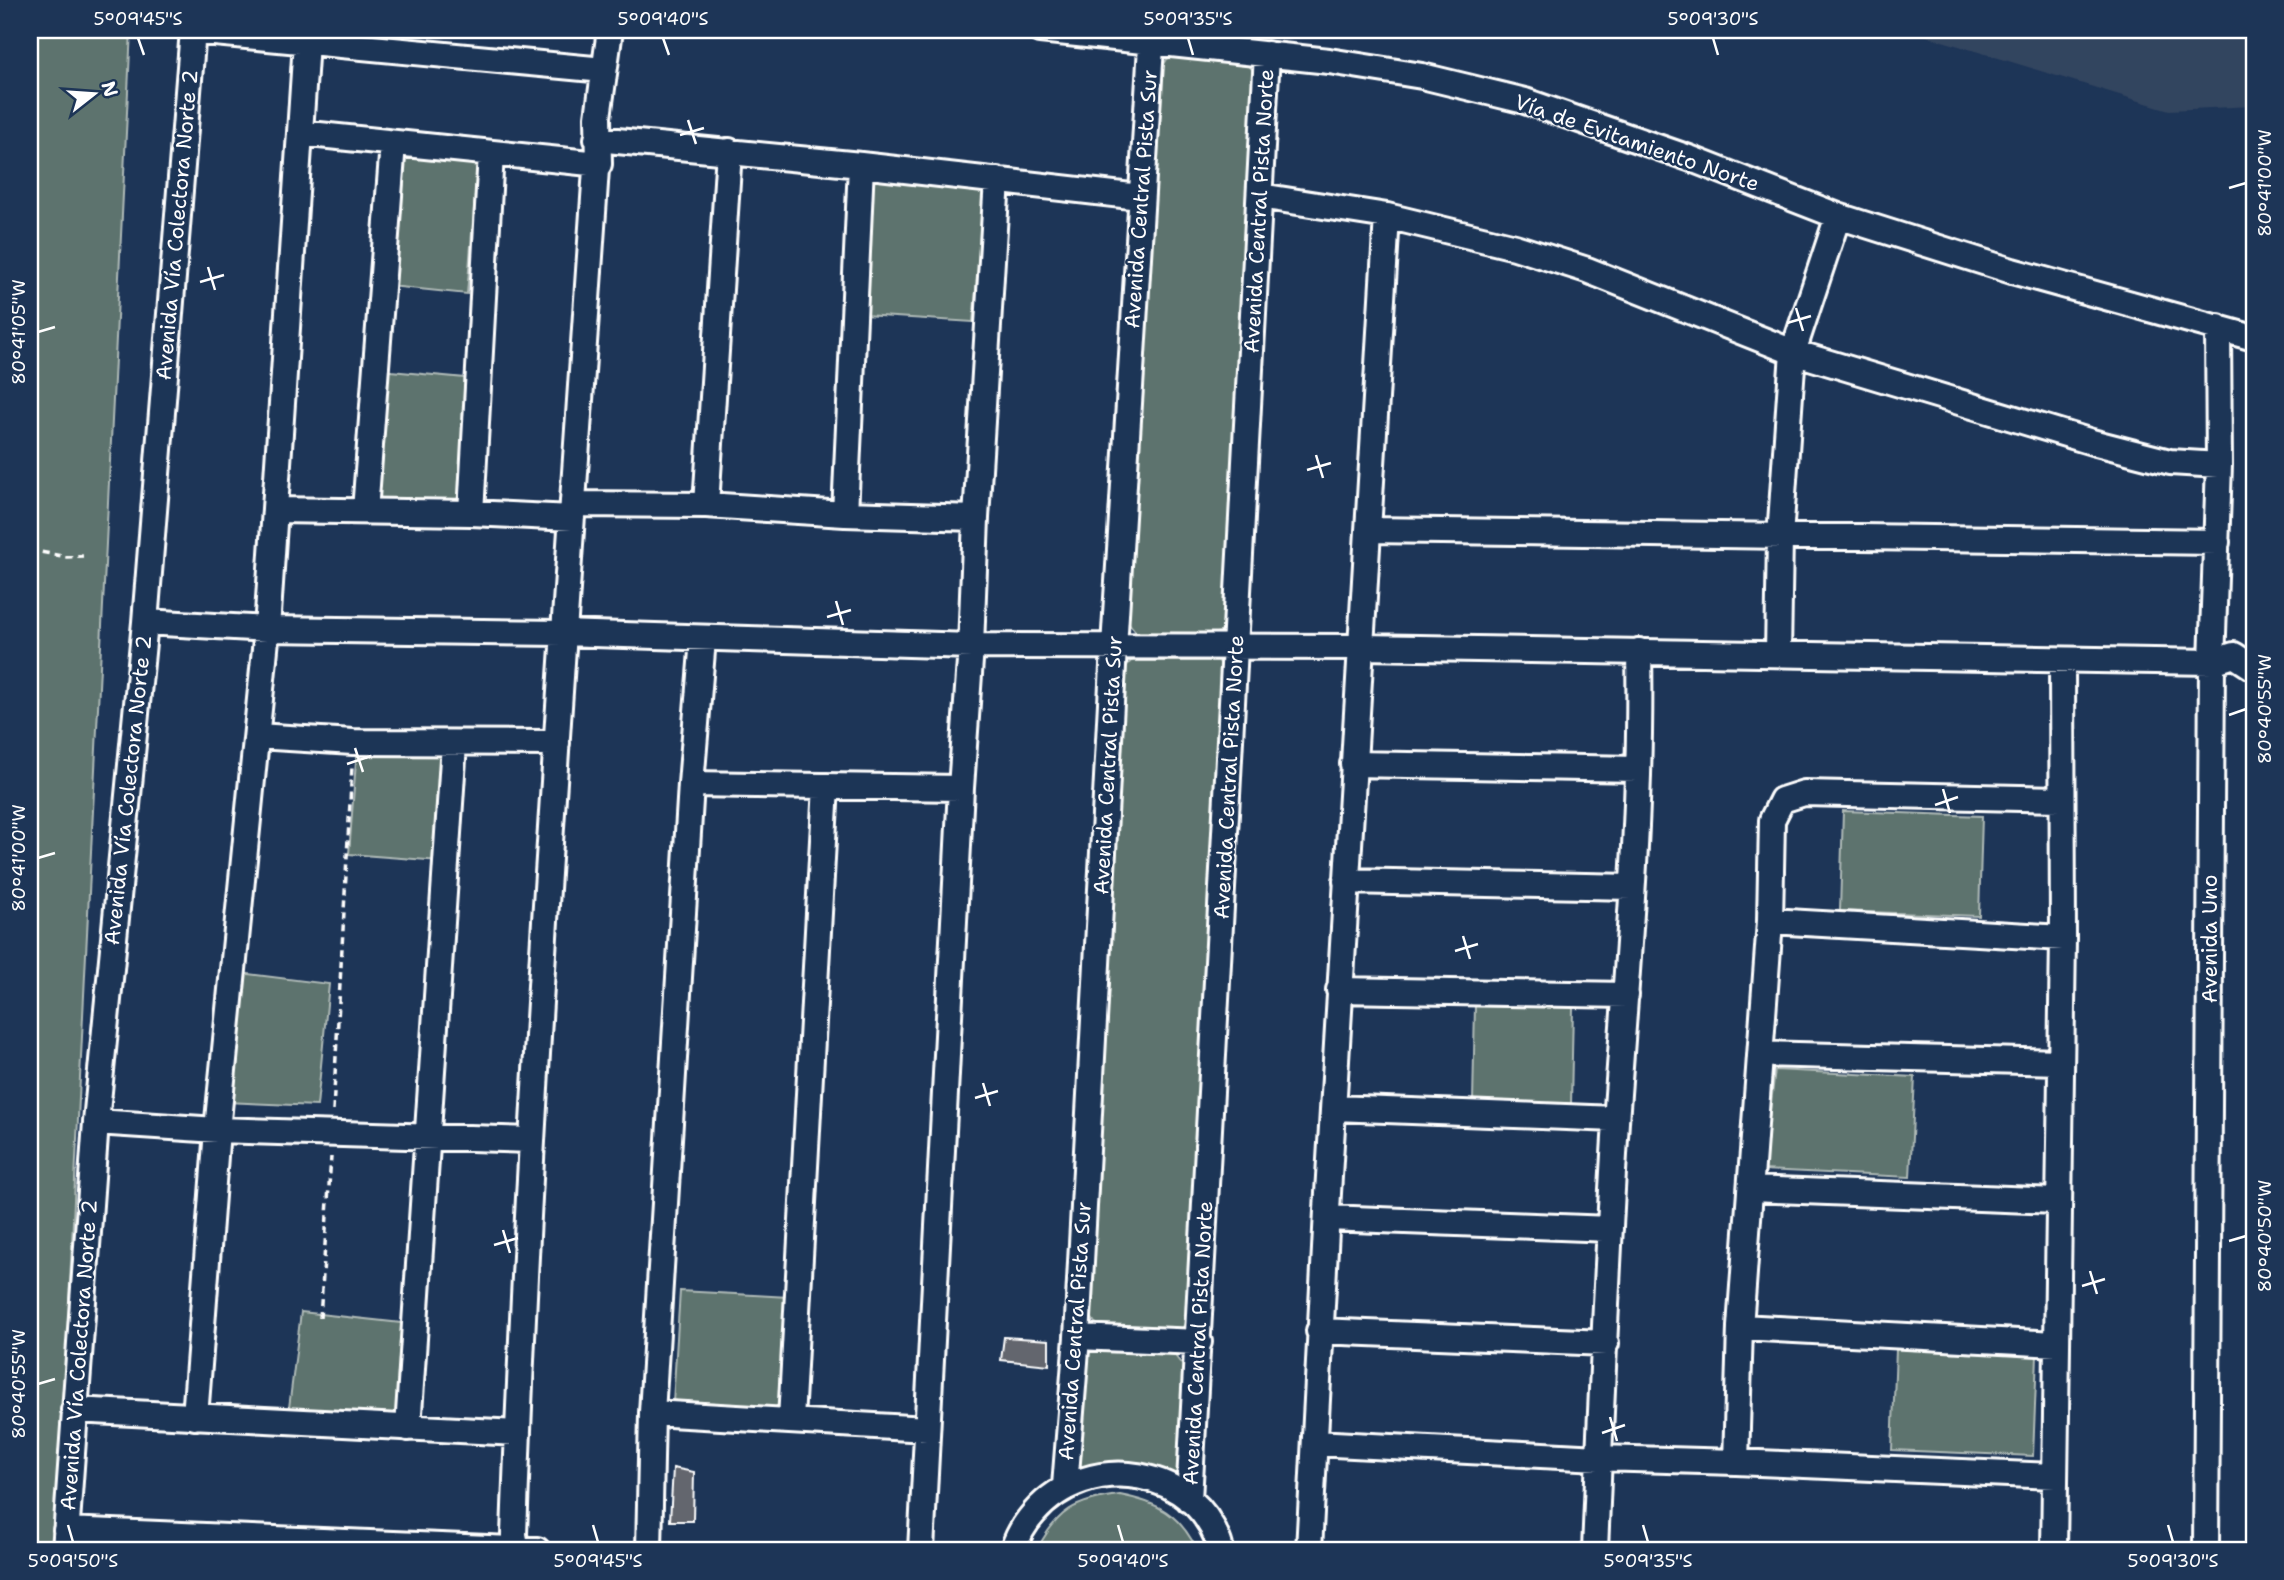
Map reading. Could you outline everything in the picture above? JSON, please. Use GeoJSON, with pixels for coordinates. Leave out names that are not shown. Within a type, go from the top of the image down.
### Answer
{"type":"FeatureCollection","features":[{"type":"Feature","properties":{"kind":"street"},"geometry":{"type":"LineString","coordinates":[[193,30],[604,70]]}},
{"type":"Feature","properties":{"kind":"street","name":"Avenida Vía Colectora Norte 2"},"geometry":{"type":"LineString","coordinates":[[66,1540],[96,1122],[145,622],[193,30]]}},
{"type":"Feature","properties":{"kind":"street"},"geometry":{"type":"LineString","coordinates":[[523,1550],[514,1535],[532,1140],[562,633],[596,169],[599,164],[597,139],[610,30]]}},
{"type":"Feature","properties":{"kind":"street","name":"Vía de Evitamiento Norte"},"geometry":{"type":"LineString","coordinates":[[1040,30],[1152,36],[1329,61],[1422,76],[1525,101],[1689,158],[1838,216],[2011,271],[2254,338]]}},
{"type":"Feature","properties":{"kind":"street","name":"Avenida Central Pista Sur"},"geometry":{"type":"LineString","coordinates":[[1065,1486],[1077,1337],[1114,647],[1152,36]]}},
{"type":"Feature","properties":{"kind":"street"},"geometry":{"type":"LineString","coordinates":[[195,1417],[217,1130],[267,629],[306,42]]}},
{"type":"Feature","properties":{"kind":"street","name":"Avenida Central Pista Norte"},"geometry":{"type":"LineString","coordinates":[[1189,1500],[1267,54]]}},
{"type":"Feature","properties":{"kind":"street"},"geometry":{"type":"LineString","coordinates":[[300,134],[599,164]]}},
{"type":"Feature","properties":{"kind":"street"},"geometry":{"type":"LineString","coordinates":[[597,139],[861,165],[1140,197]]}},
{"type":"Feature","properties":{"kind":"street"},"geometry":{"type":"LineString","coordinates":[[365,511],[393,143]]}},
{"type":"Feature","properties":{"kind":"street"},"geometry":{"type":"LineString","coordinates":[[706,505],[729,151]]}},
{"type":"Feature","properties":{"kind":"street"},"geometry":{"type":"LineString","coordinates":[[471,513],[491,153]]}},
{"type":"Feature","properties":{"kind":"street"},"geometry":{"type":"LineString","coordinates":[[845,514],[861,165]]}},
{"type":"Feature","properties":{"kind":"street"},"geometry":{"type":"LineString","coordinates":[[921,1550],[961,788],[971,646],[975,518],[997,180]]}},
{"type":"Feature","properties":{"kind":"street"},"geometry":{"type":"LineString","coordinates":[[1260,196],[1387,216],[1515,247],[1587,270],[1793,352],[2092,442],[2170,462],[2219,465]]}},
{"type":"Feature","properties":{"kind":"street"},"geometry":{"type":"LineString","coordinates":[[1309,1550],[1319,1331],[1387,216]]}},
{"type":"Feature","properties":{"kind":"street"},"geometry":{"type":"LineString","coordinates":[[1778,654],[1780,537],[1793,352],[1838,216]]}},
{"type":"Feature","properties":{"kind":"street","name":"Avenida Uno"},"geometry":{"type":"LineString","coordinates":[[2206,1550],[2212,662],[2219,465],[2218,327]]}},
{"type":"Feature","properties":{"kind":"street"},"geometry":{"type":"LineString","coordinates":[[275,510],[471,513],[706,505],[845,514],[975,518]]}},
{"type":"Feature","properties":{"kind":"street"},"geometry":{"type":"LineString","coordinates":[[1368,530],[2217,542]]}},
{"type":"Feature","properties":{"kind":"street"},"geometry":{"type":"LineString","coordinates":[[145,622],[267,629],[562,633],[971,646],[1362,647],[2212,662],[2234,655],[2254,668]]}},
{"type":"Feature","properties":{"kind":"street"},"geometry":{"type":"LineString","coordinates":[[649,1550],[652,1413],[691,784],[703,639]]}},
{"type":"Feature","properties":{"kind":"street"},"geometry":{"type":"LineString","coordinates":[[1595,1550],[1616,1119],[1626,995],[1638,769],[1639,651]]}},
{"type":"Feature","properties":{"kind":"street"},"geometry":{"type":"LineString","coordinates":[[2054,1550],[2063,938],[2062,660]]}},
{"type":"Feature","properties":{"kind":"street"},"geometry":{"type":"LineString","coordinates":[[257,736],[353,743],[556,743]]}},
{"type":"Feature","properties":{"kind":"street"},"geometry":{"type":"LineString","coordinates":[[408,1428],[454,744]]}},
{"type":"Feature","properties":{"kind":"street"},"geometry":{"type":"LineString","coordinates":[[1353,764],[1638,769]]}},
{"type":"Feature","properties":{"kind":"street"},"geometry":{"type":"LineString","coordinates":[[691,784],[961,788]]}},
{"type":"Feature","properties":{"kind":"street"},"geometry":{"type":"LineString","coordinates":[[791,1420],[826,786]]}},
{"type":"Feature","properties":{"kind":"street"},"geometry":{"type":"LineString","coordinates":[[1736,1462],[1740,1327],[1770,921],[1772,820],[1782,800],[1804,793],[2061,799]]}},
{"type":"Feature","properties":{"kind":"street"},"geometry":{"type":"LineString","coordinates":[[1346,881],[1632,887]]}},
{"type":"Feature","properties":{"kind":"street"},"geometry":{"type":"LineString","coordinates":[[1770,921],[2063,938]]}},
{"type":"Feature","properties":{"kind":"street"},"geometry":{"type":"LineString","coordinates":[[1339,990],[1626,995]]}},
{"type":"Feature","properties":{"kind":"street"},"geometry":{"type":"LineString","coordinates":[[1761,1054],[2061,1062]]}},
{"type":"Feature","properties":{"kind":"street"},"geometry":{"type":"LineString","coordinates":[[1334,1108],[1616,1119]]}},
{"type":"Feature","properties":{"kind":"street"},"geometry":{"type":"LineString","coordinates":[[96,1122],[217,1130],[532,1140]]}},
{"type":"Feature","properties":{"kind":"street"},"geometry":{"type":"LineString","coordinates":[[1751,1189],[2059,1201]]}},
{"type":"Feature","properties":{"kind":"street"},"geometry":{"type":"LineString","coordinates":[[1327,1218],[1610,1229]]}},
{"type":"Feature","properties":{"kind":"street"},"geometry":{"type":"LineString","coordinates":[[1740,1327],[2056,1344]]}},
{"type":"Feature","properties":{"kind":"street"},"geometry":{"type":"LineString","coordinates":[[1319,1331],[1606,1343]]}},
{"type":"Feature","properties":{"kind":"street"},"geometry":{"type":"LineString","coordinates":[[1077,1337],[1199,1342]]}},
{"type":"Feature","properties":{"kind":"street"},"geometry":{"type":"LineString","coordinates":[[74,1410],[518,1433]]}},
{"type":"Feature","properties":{"kind":"street"},"geometry":{"type":"LineString","coordinates":[[652,1413],[927,1429]]}},
{"type":"Feature","properties":{"kind":"street"},"geometry":{"type":"LineString","coordinates":[[1315,1443],[1599,1458],[2055,1476]]}},
{"type":"Feature","properties":{"kind":"street"},"geometry":{"type":"LineString","coordinates":[[1013,1550],[1026,1521],[1044,1502],[1065,1486],[1089,1477],[1116,1473],[1142,1476],[1167,1485],[1189,1500],[1207,1520],[1221,1550]]}},
{"type":"Feature","properties":{"kind":"street"},"geometry":{"type":"LineString","coordinates":[[66,1540],[523,1550]]}},
{"type":"Feature","properties":{"kind":"path"},"geometry":{"type":"LineString","coordinates":[[30,550],[56,556],[83,556]]}},
{"type":"Feature","properties":{"kind":"path"},"geometry":{"type":"LineString","coordinates":[[320,1318],[353,743]]}},
{"type":"Feature","properties":{"kind":"shaded area"},"geometry":{"type":"Polygon","coordinates":[[[1906,30],[2254,30],[2254,106],[2169,110],[1906,30]]]}},
{"type":"Feature","properties":{"kind":"green space"},"geometry":{"type":"Polygon","coordinates":[[[30,30],[131,30],[57,1550],[30,1550],[30,30]]]}},
{"type":"Feature","properties":{"kind":"green space"},"geometry":{"type":"Polygon","coordinates":[[[1181,53],[1244,58],[1258,78],[1224,631],[1151,639],[1139,635],[1126,618],[1159,73],[1167,59],[1181,53]]]}},
{"type":"Feature","properties":{"kind":"green space"},"geometry":{"type":"Polygon","coordinates":[[[387,132],[479,147],[467,294],[371,284],[387,132]]]}},
{"type":"Feature","properties":{"kind":"green space"},"geometry":{"type":"Polygon","coordinates":[[[882,176],[978,186],[985,194],[973,322],[864,315],[869,185],[882,176]]]}},
{"type":"Feature","properties":{"kind":"green space"},"geometry":{"type":"Polygon","coordinates":[[[369,369],[465,378],[461,512],[361,505],[369,369]]]}},
{"type":"Feature","properties":{"kind":"green space"},"geometry":{"type":"Polygon","coordinates":[[[1140,657],[1210,657],[1218,660],[1223,668],[1188,1318],[1182,1329],[1172,1333],[1105,1328],[1095,1323],[1088,1312],[1123,670],[1131,661],[1140,657]]]}},
{"type":"Feature","properties":{"kind":"green space"},"geometry":{"type":"Polygon","coordinates":[[[357,747],[447,750],[440,861],[349,854],[357,747]]]}},
{"type":"Feature","properties":{"kind":"green space"},"geometry":{"type":"Polygon","coordinates":[[[1843,811],[1982,816],[1979,916],[1840,911],[1843,811]]]}},
{"type":"Feature","properties":{"kind":"green space"},"geometry":{"type":"Polygon","coordinates":[[[240,973],[329,984],[317,1106],[226,1102],[240,973]]]}},
{"type":"Feature","properties":{"kind":"green space"},"geometry":{"type":"Polygon","coordinates":[[[1475,1005],[1573,1007],[1571,1105],[1473,1103],[1475,1005]]]}},
{"type":"Feature","properties":{"kind":"green space"},"geometry":{"type":"Polygon","coordinates":[[[1775,1070],[1915,1077],[1910,1177],[1763,1170],[1775,1070]]]}},
{"type":"Feature","properties":{"kind":"green space"},"geometry":{"type":"Polygon","coordinates":[[[680,1291],[788,1297],[784,1411],[673,1402],[680,1291]]]}},
{"type":"Feature","properties":{"kind":"green space"},"geometry":{"type":"Polygon","coordinates":[[[301,1312],[410,1324],[404,1421],[288,1416],[301,1312]]]}},
{"type":"Feature","properties":{"kind":"green space"},"geometry":{"type":"Polygon","coordinates":[[[1896,1349],[2037,1355],[2033,1456],[1892,1450],[1896,1349]]]}},
{"type":"Feature","properties":{"kind":"green space"},"geometry":{"type":"Polygon","coordinates":[[[1091,1351],[1172,1352],[1187,1371],[1176,1482],[1077,1475],[1084,1359],[1091,1351]]]}},
{"type":"Feature","properties":{"kind":"green space"},"geometry":{"type":"Polygon","coordinates":[[[1120,1495],[1145,1501],[1166,1512],[1183,1527],[1197,1550],[1037,1550],[1052,1525],[1070,1509],[1091,1500],[1120,1495]]]}},
{"type":"Feature","properties":{"kind":"building"},"geometry":{"type":"Polygon","coordinates":[[[1004,1337],[1049,1340],[1049,1365],[1001,1360],[1004,1337]]]}},
{"type":"Feature","properties":{"kind":"building"},"geometry":{"type":"Polygon","coordinates":[[[673,1468],[694,1472],[693,1521],[670,1521],[673,1468]]]}}]}
